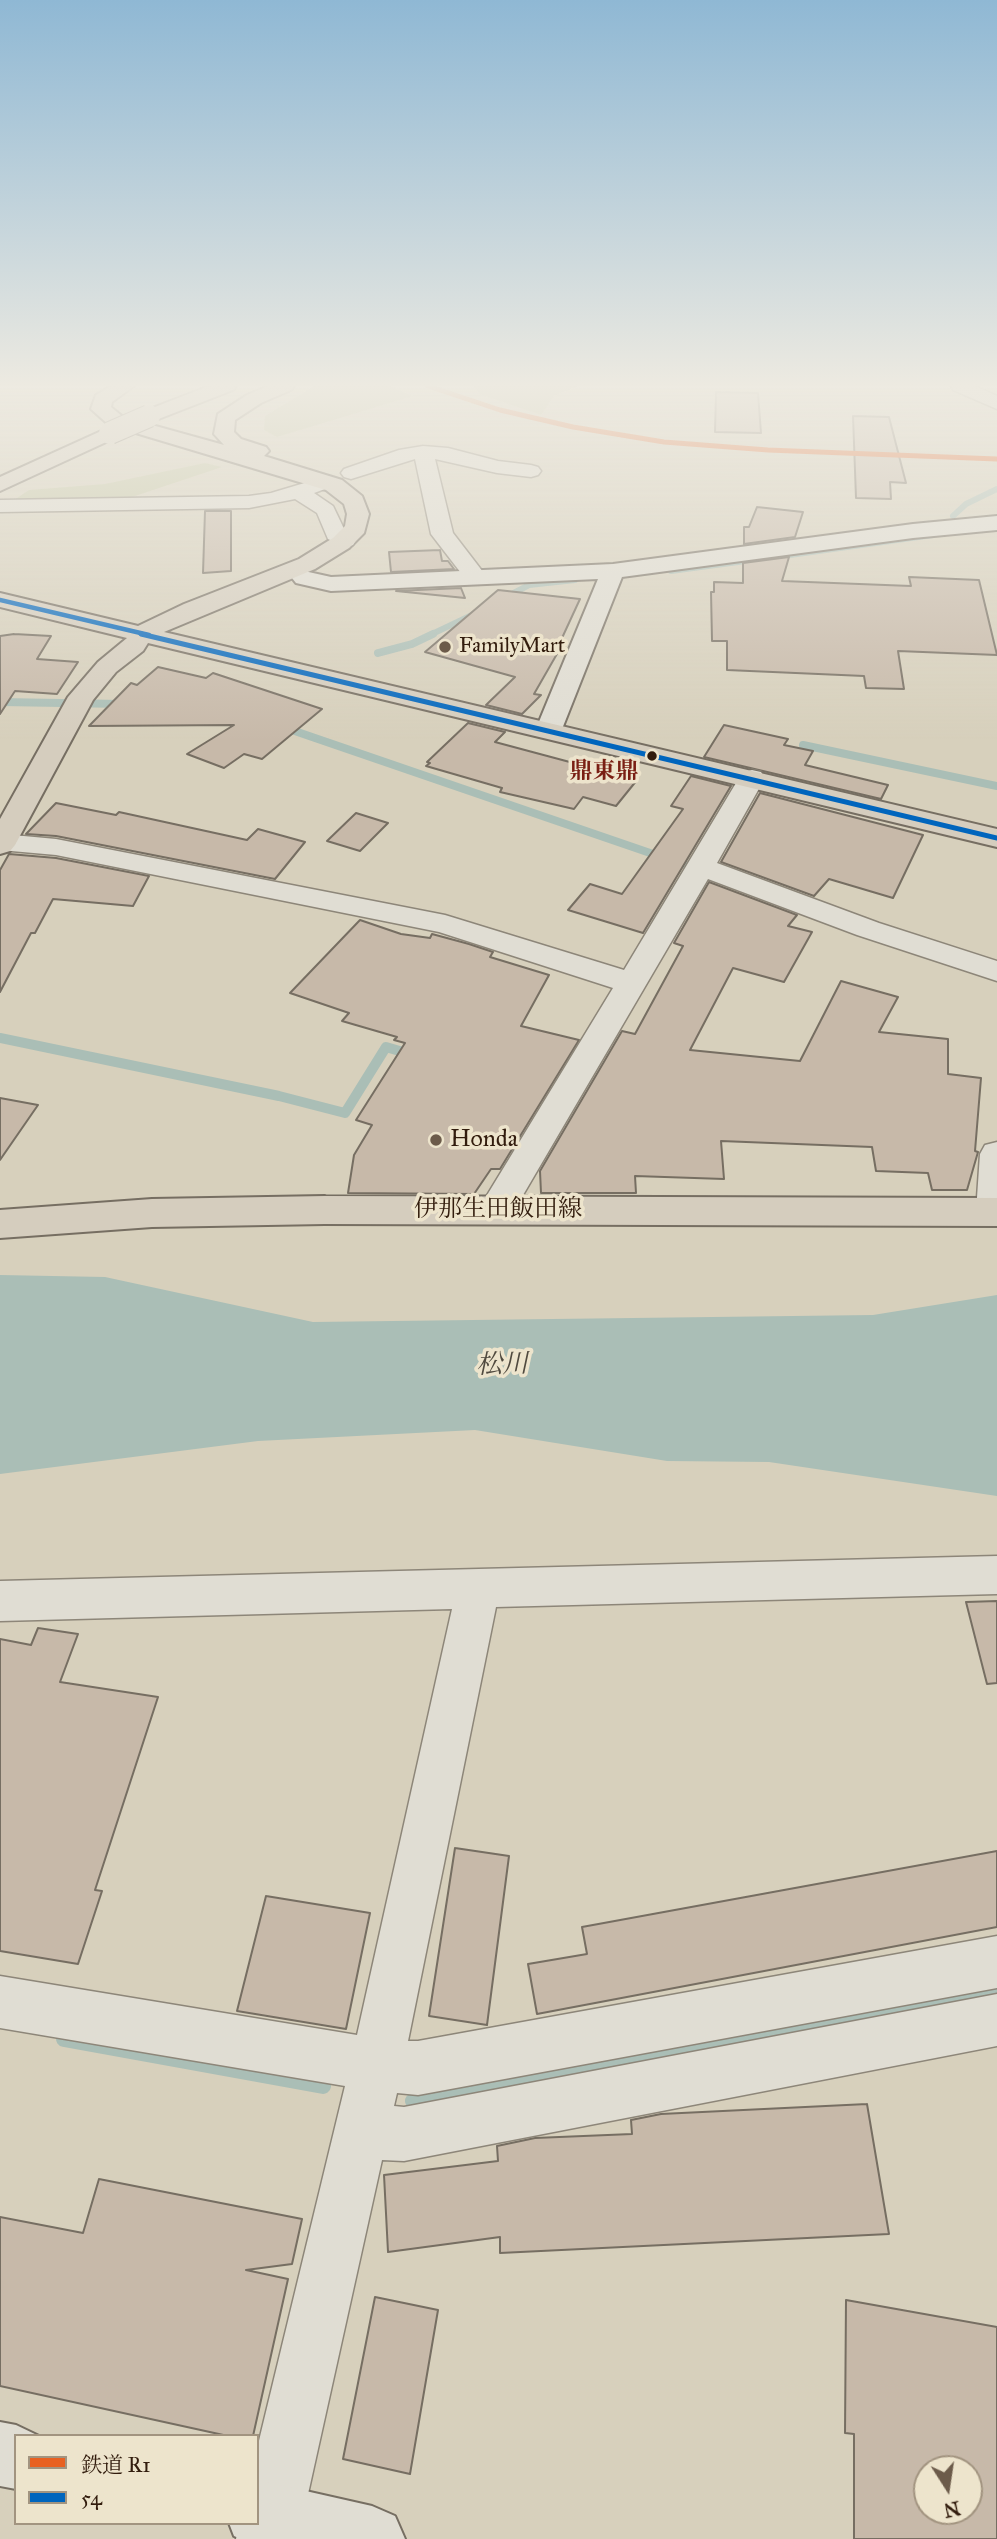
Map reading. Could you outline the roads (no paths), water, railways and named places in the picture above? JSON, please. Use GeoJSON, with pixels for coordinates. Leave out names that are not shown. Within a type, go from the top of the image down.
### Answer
{"type":"FeatureCollection","features":[{"type":"Feature","properties":{"kind":"main road"},"geometry":{"type":"LineString","coordinates":[[1,844],[76,706],[99,675],[145,639],[192,609],[307,564],[345,540],[351,535],[358,521],[355,504]]}},
{"type":"Feature","properties":{"kind":"main road"},"geometry":{"type":"LineString","coordinates":[[145,639],[304,578],[335,563],[352,550],[368,528],[369,512],[365,504]]}},
{"type":"Feature","properties":{"kind":"main road"},"geometry":{"type":"LineString","coordinates":[[304,578],[331,584],[613,571],[997,523]]}},
{"type":"Feature","properties":{"kind":"main road"},"geometry":{"type":"LineString","coordinates":[[550,729],[613,571]]}},
{"type":"Feature","properties":{"kind":"main road"},"geometry":{"type":"LineString","coordinates":[[0,600],[145,639],[550,729],[997,838]]}},
{"type":"Feature","properties":{"kind":"main road","name":"伊那生田飯田線"},"geometry":{"type":"LineString","coordinates":[[0,1224],[152,1213],[496,1210],[996,1212]]}},
{"type":"Feature","properties":{"kind":"main road"},"geometry":{"type":"LineString","coordinates":[[265,2523],[372,2539]]}},
{"type":"Feature","properties":{"kind":"street"},"geometry":{"type":"LineString","coordinates":[[0,506],[94,504]]}},
{"type":"Feature","properties":{"kind":"street"},"geometry":{"type":"LineString","coordinates":[[322,504],[335,534],[345,540]]}},
{"type":"Feature","properties":{"kind":"street"},"geometry":{"type":"LineString","coordinates":[[435,504],[442,534],[472,572],[472,577]]}},
{"type":"Feature","properties":{"kind":"street"},"geometry":{"type":"LineString","coordinates":[[496,1210],[662,935],[752,778]]}},
{"type":"Feature","properties":{"kind":"street"},"geometry":{"type":"LineString","coordinates":[[1,844],[56,847],[445,924],[631,983]]}},
{"type":"Feature","properties":{"kind":"street"},"geometry":{"type":"LineString","coordinates":[[701,867],[868,929],[997,971]]}},
{"type":"Feature","properties":{"kind":"street"},"geometry":{"type":"LineString","coordinates":[[996,1212],[997,1154]]}},
{"type":"Feature","properties":{"kind":"street"},"geometry":{"type":"LineString","coordinates":[[0,1601],[997,1575]]}},
{"type":"Feature","properties":{"kind":"street"},"geometry":{"type":"LineString","coordinates":[[265,2523],[362,2132],[478,1588]]}},
{"type":"Feature","properties":{"kind":"street"},"geometry":{"type":"LineString","coordinates":[[0,2002],[377,2065],[418,2068],[997,1962]]}},
{"type":"Feature","properties":{"kind":"street"},"geometry":{"type":"LineString","coordinates":[[362,2132],[404,2134],[997,2020]]}},
{"type":"Feature","properties":{"kind":"water","name":"松川"},"geometry":{"type":"Polygon","coordinates":[[[0,1275],[105,1277],[313,1322],[873,1315],[997,1295],[997,1496],[769,1462],[667,1461],[475,1430],[258,1441],[0,1474],[0,1275]]]}},
{"type":"Feature","properties":{"kind":"waterway"},"geometry":{"type":"LineString","coordinates":[[953,516],[965,504]]}},
{"type":"Feature","properties":{"kind":"waterway"},"geometry":{"type":"LineString","coordinates":[[783,556],[933,535]]}},
{"type":"Feature","properties":{"kind":"waterway"},"geometry":{"type":"LineString","coordinates":[[671,571],[753,560]]}},
{"type":"Feature","properties":{"kind":"waterway"},"geometry":{"type":"LineString","coordinates":[[504,598],[529,585],[575,580]]}},
{"type":"Feature","properties":{"kind":"waterway"},"geometry":{"type":"LineString","coordinates":[[430,635],[474,614]]}},
{"type":"Feature","properties":{"kind":"waterway"},"geometry":{"type":"LineString","coordinates":[[378,653],[412,644],[433,634]]}},
{"type":"Feature","properties":{"kind":"waterway"},"geometry":{"type":"LineString","coordinates":[[0,702],[124,704]]}},
{"type":"Feature","properties":{"kind":"waterway"},"geometry":{"type":"LineString","coordinates":[[283,727],[688,866]]}},
{"type":"Feature","properties":{"kind":"waterway"},"geometry":{"type":"LineString","coordinates":[[803,745],[997,786]]}},
{"type":"Feature","properties":{"kind":"waterway"},"geometry":{"type":"LineString","coordinates":[[0,1038],[279,1096],[345,1113],[386,1047],[413,1055]]}},
{"type":"Feature","properties":{"kind":"waterway"},"geometry":{"type":"LineString","coordinates":[[413,2101],[997,1990]]}},
{"type":"Feature","properties":{"kind":"waterway"},"geometry":{"type":"LineString","coordinates":[[64,2039],[323,2086]]}},
{"type":"Feature","properties":{"kind":"place","name":"FamilyMart"},"geometry":{"type":"Point","coordinates":[445,647]}},
{"type":"Feature","properties":{"kind":"place","name":"Honda"},"geometry":{"type":"Point","coordinates":[436,1140]}},
{"type":"Feature","properties":{"kind":"district","name":"鼎東鼎"},"geometry":{"type":"Point","coordinates":[604,772]}}]}
